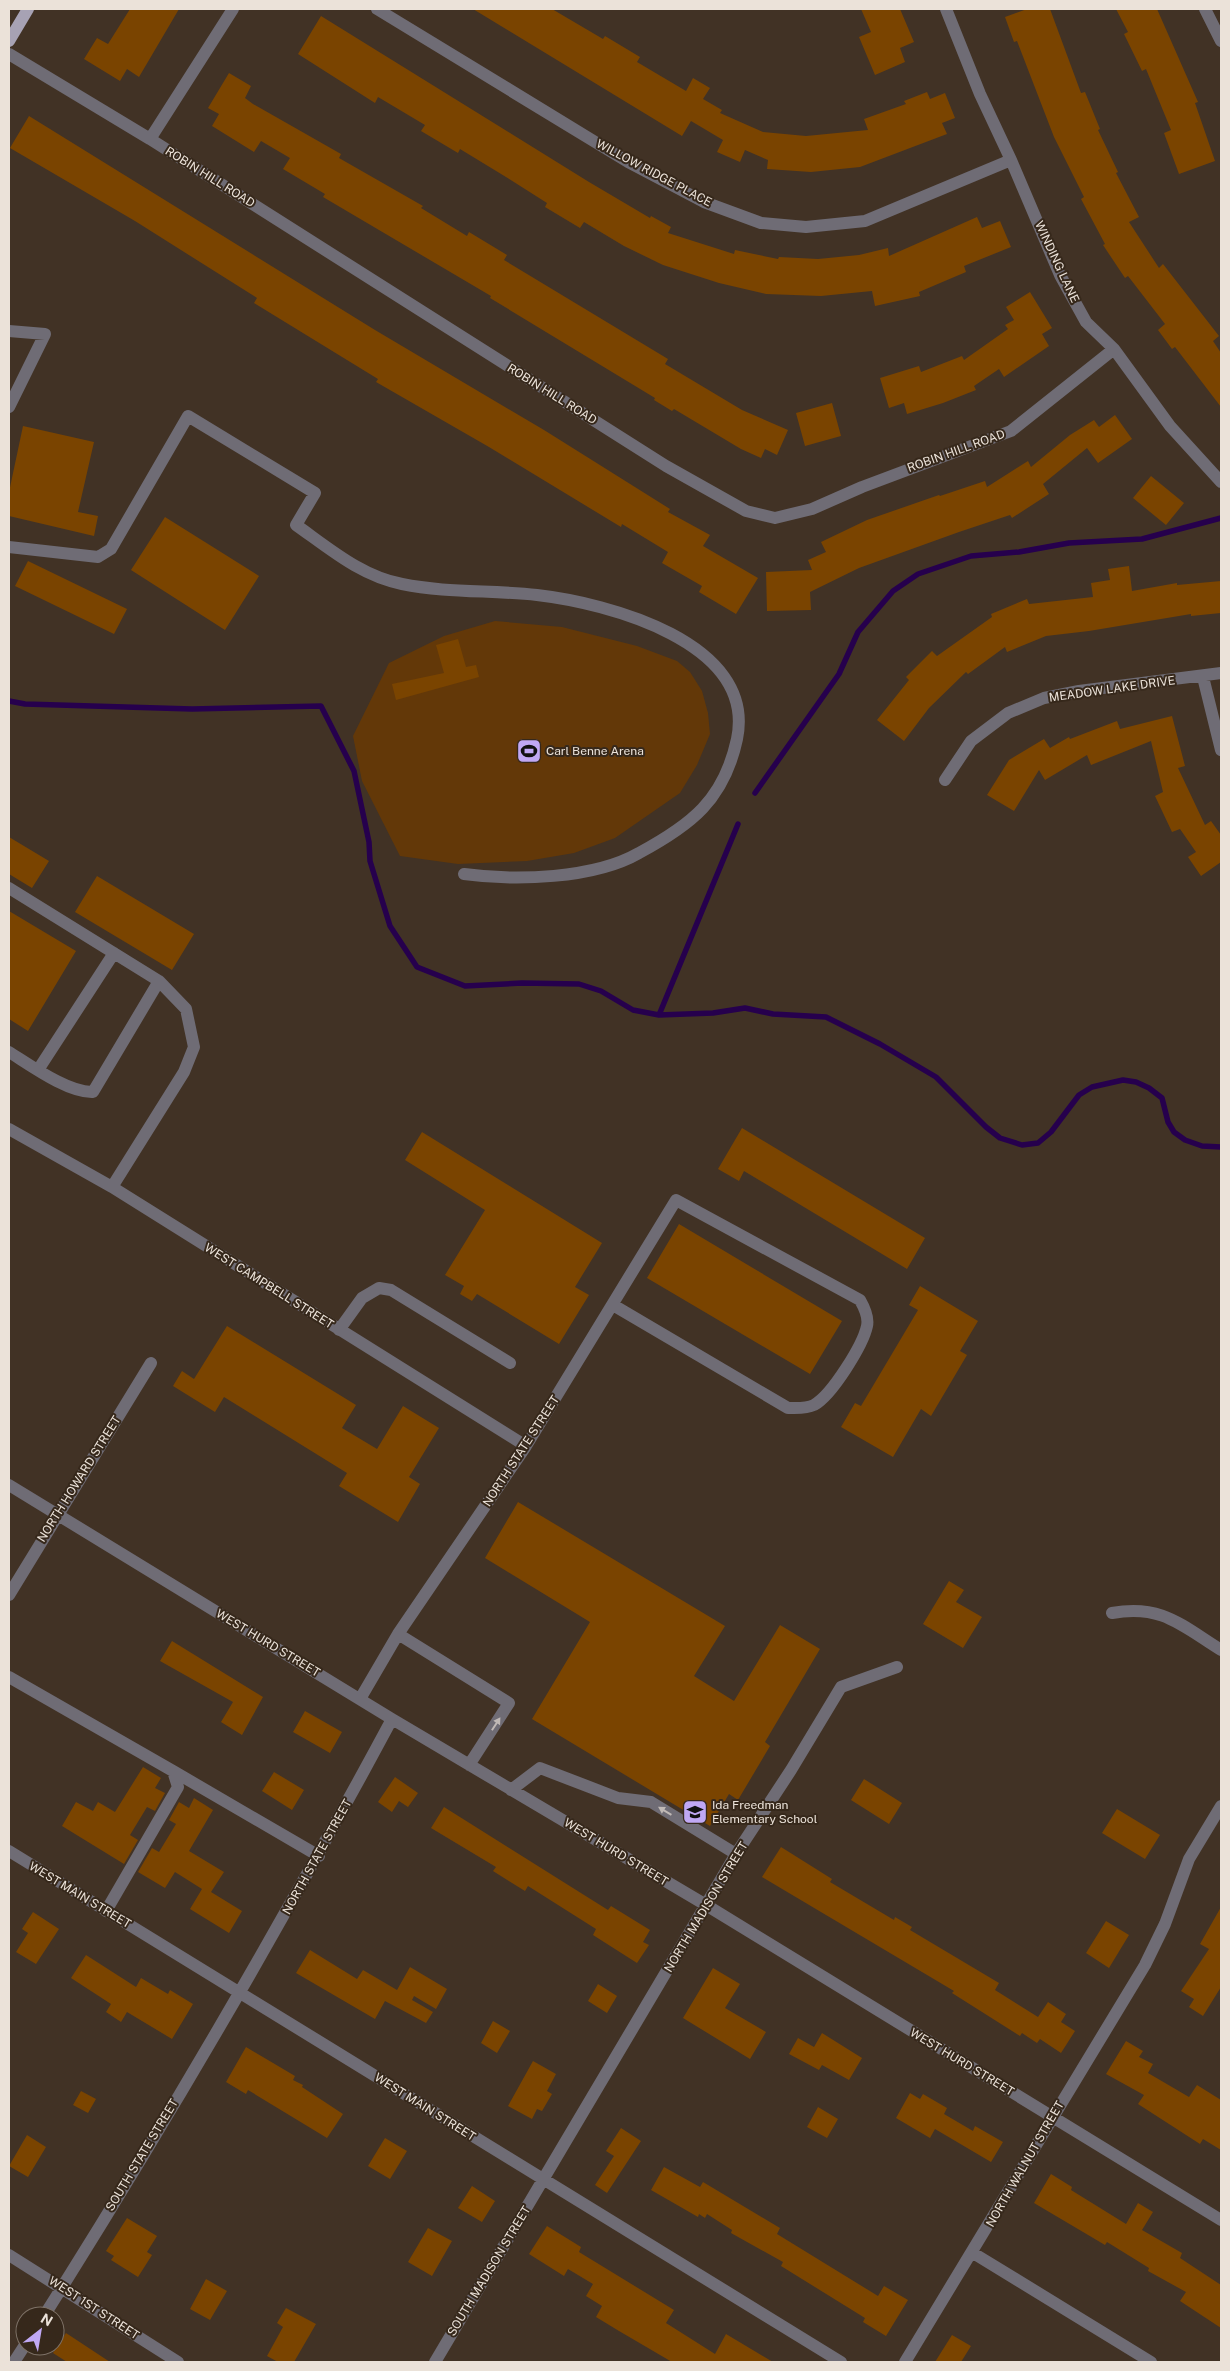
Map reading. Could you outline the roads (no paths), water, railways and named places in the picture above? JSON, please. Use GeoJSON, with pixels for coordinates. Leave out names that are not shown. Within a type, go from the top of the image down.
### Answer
{"type":"FeatureCollection","features":[{"type":"Feature","properties":{"kind":"main road"},"geometry":{"type":"LineString","coordinates":[[9,40],[28,9]]}},
{"type":"Feature","properties":{"kind":"street"},"geometry":{"type":"LineString","coordinates":[[150,139],[233,9]]}},
{"type":"Feature","properties":{"kind":"street","name":"WILLOW RIDGE PLACE"},"geometry":{"type":"LineString","coordinates":[[377,9],[628,162],[704,202],[761,224],[806,227],[865,221],[1012,160]]}},
{"type":"Feature","properties":{"kind":"street","name":"WINDING LANE"},"geometry":{"type":"LineString","coordinates":[[946,9],[980,94],[1012,160],[1060,275],[1086,322],[1114,349],[1170,426],[1221,482]]}},
{"type":"Feature","properties":{"kind":"street"},"geometry":{"type":"LineString","coordinates":[[1205,9],[1221,41]]}},
{"type":"Feature","properties":{"kind":"street","name":"ROBIN HILL ROAD"},"geometry":{"type":"LineString","coordinates":[[9,54],[150,139],[666,466],[746,511],[775,518],[812,510],[862,487],[1011,431],[1114,349]]}},
{"type":"Feature","properties":{"kind":"street"},"geometry":{"type":"LineString","coordinates":[[9,331],[46,334],[9,408]]}},
{"type":"Feature","properties":{"kind":"street"},"geometry":{"type":"LineString","coordinates":[[9,547],[98,557],[111,549],[188,416],[315,493],[296,526],[346,561],[373,576],[403,584],[538,595],[596,606],[677,636],[698,650],[719,670],[732,691],[738,711],[738,734],[733,760],[724,782],[710,802],[691,822],[635,856],[592,869],[512,879],[464,874]]}},
{"type":"Feature","properties":{"kind":"street","name":"MEADOW LAKE DRIVE"},"geometry":{"type":"LineString","coordinates":[[945,780],[971,740],[1008,713],[1044,698],[1079,691],[1221,674]]}},
{"type":"Feature","properties":{"kind":"street"},"geometry":{"type":"LineString","coordinates":[[1203,677],[1221,750]]}},
{"type":"Feature","properties":{"kind":"street"},"geometry":{"type":"LineString","coordinates":[[9,888],[159,981],[186,1009],[194,1047],[184,1072],[112,1187]]}},
{"type":"Feature","properties":{"kind":"street"},"geometry":{"type":"LineString","coordinates":[[38,1070],[114,954]]}},
{"type":"Feature","properties":{"kind":"street"},"geometry":{"type":"LineString","coordinates":[[9,1052],[38,1070],[82,1092],[93,1092],[159,981]]}},
{"type":"Feature","properties":{"kind":"street","name":"WEST CAMPBELL STREET"},"geometry":{"type":"LineString","coordinates":[[9,1129],[112,1187],[526,1446]]}},
{"type":"Feature","properties":{"kind":"street","name":"NORTH STATE STREET"},"geometry":{"type":"LineString","coordinates":[[360,1699],[398,1634],[526,1446],[676,1200],[860,1300],[868,1323],[863,1340],[828,1394],[814,1405],[788,1408],[613,1305]]}},
{"type":"Feature","properties":{"kind":"street"},"geometry":{"type":"LineString","coordinates":[[339,1330],[362,1298],[379,1288],[391,1290],[510,1363]]}},
{"type":"Feature","properties":{"kind":"street","name":"NORTH HOWARD STREET"},"geometry":{"type":"LineString","coordinates":[[9,1595],[56,1514],[151,1363]]}},
{"type":"Feature","properties":{"kind":"street","name":"WEST HURD STREET"},"geometry":{"type":"LineString","coordinates":[[9,1485],[1221,2220]]}},
{"type":"Feature","properties":{"kind":"street"},"geometry":{"type":"LineString","coordinates":[[1112,1613],[1129,1610],[1159,1613],[1221,1650]]}},
{"type":"Feature","properties":{"kind":"street"},"geometry":{"type":"LineString","coordinates":[[398,1634],[510,1703],[470,1764]]}},
{"type":"Feature","properties":{"kind":"street","name":"NORTH MADISON STREET"},"geometry":{"type":"LineString","coordinates":[[542,2180],[736,1854],[791,1770],[841,1688],[897,1667]]}},
{"type":"Feature","properties":{"kind":"street"},"geometry":{"type":"LineString","coordinates":[[9,1677],[319,1856]]}},
{"type":"Feature","properties":{"kind":"street","name":"NORTH STATE STREET"},"geometry":{"type":"LineString","coordinates":[[239,1993],[319,1856],[392,1719]]}},
{"type":"Feature","properties":{"kind":"street"},"geometry":{"type":"LineString","coordinates":[[511,1790],[540,1768],[618,1798],[651,1802],[736,1854]]}},
{"type":"Feature","properties":{"kind":"street"},"geometry":{"type":"LineString","coordinates":[[106,1910],[178,1787],[173,1771]]}},
{"type":"Feature","properties":{"kind":"street","name":"NORTH WALNUT STREET"},"geometry":{"type":"LineString","coordinates":[[905,2362],[973,2253],[1052,2117],[1144,1965],[1165,1924],[1188,1859],[1221,1806]]}},
{"type":"Feature","properties":{"kind":"street","name":"WEST MAIN STREET"},"geometry":{"type":"LineString","coordinates":[[9,1851],[841,2362]]}},
{"type":"Feature","properties":{"kind":"street","name":"SOUTH STATE STREET"},"geometry":{"type":"LineString","coordinates":[[50,2306],[239,1993]]}},
{"type":"Feature","properties":{"kind":"street","name":"SOUTH MADISON STREET"},"geometry":{"type":"LineString","coordinates":[[435,2362],[542,2180]]}},
{"type":"Feature","properties":{"kind":"street"},"geometry":{"type":"LineString","coordinates":[[973,2253],[1151,2362]]}},
{"type":"Feature","properties":{"kind":"street","name":"WEST 1ST STREET"},"geometry":{"type":"LineString","coordinates":[[9,2255],[178,2362]]}},
{"type":"Feature","properties":{"kind":"waterway"},"geometry":{"type":"LineString","coordinates":[[755,793],[839,674],[858,632],[893,591],[918,574],[971,556],[1019,552],[1069,543],[1142,539],[1221,518]]}},
{"type":"Feature","properties":{"kind":"waterway"},"geometry":{"type":"LineString","coordinates":[[9,701],[25,704],[192,709],[321,706],[354,771],[369,842],[370,861],[390,926],[417,967],[465,986],[522,983],[579,984],[601,991],[633,1010],[659,1015],[713,1013],[745,1008],[773,1014],[826,1017],[880,1044],[936,1077],[986,1127],[1000,1138],[1022,1145],[1038,1143],[1051,1132],[1079,1095],[1092,1087],[1123,1080],[1136,1082],[1149,1088],[1162,1098],[1168,1122],[1174,1132],[1185,1140],[1202,1146],[1221,1147]]}},
{"type":"Feature","properties":{"kind":"waterway"},"geometry":{"type":"LineString","coordinates":[[659,1015],[738,824]]}},
{"type":"Feature","properties":{"kind":"place","name":"Carl Benne Arena"},"geometry":{"type":"Point","coordinates":[529,751]}},
{"type":"Feature","properties":{"kind":"place","name":"Ida Freedman Elementary School"},"geometry":{"type":"Point","coordinates":[695,1812]}}]}
